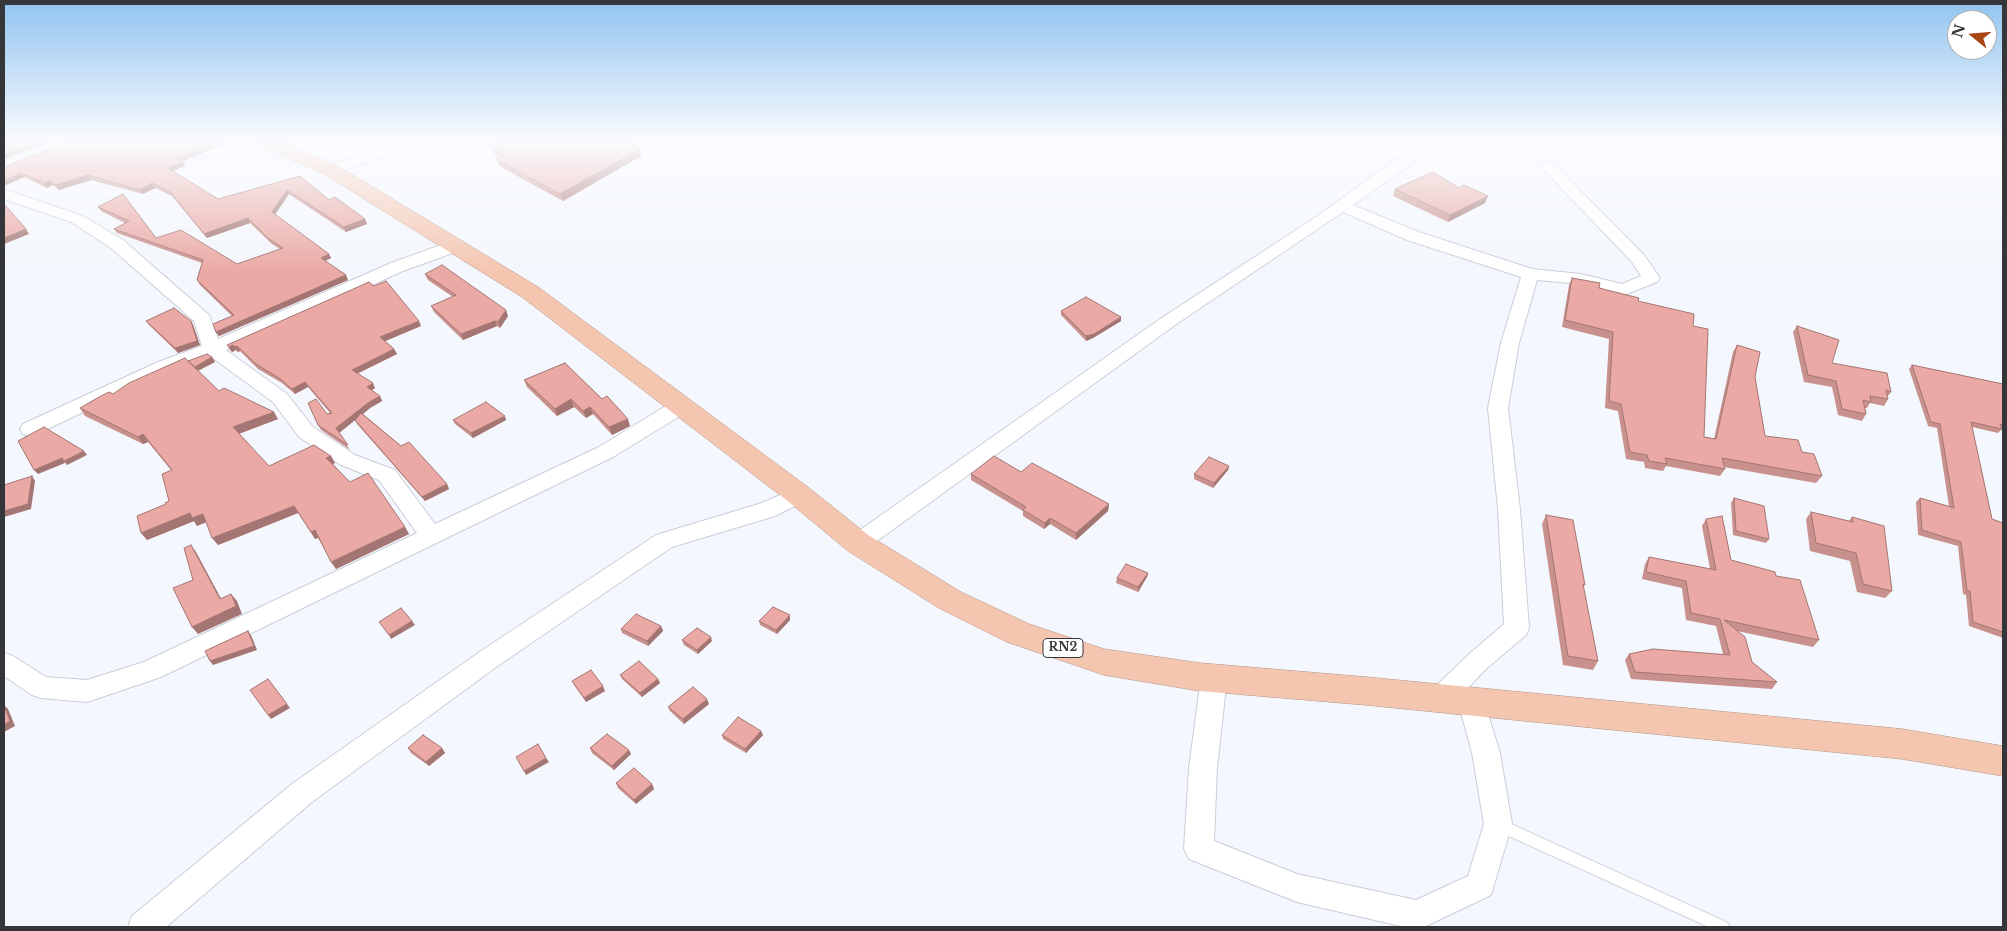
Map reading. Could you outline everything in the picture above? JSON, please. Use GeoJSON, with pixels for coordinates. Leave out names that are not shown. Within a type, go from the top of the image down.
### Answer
{"type":"FeatureCollection","features":[{"type":"Feature","properties":{"kind":"highway","name":"RN2"},"geometry":{"type":"LineString","coordinates":[[356,185],[530,292],[798,495],[858,543],[950,600],[1018,633],[1104,662],[1214,678],[1441,698],[1902,744],[2003,760]]}},
{"type":"Feature","properties":{"kind":"street"},"geometry":{"type":"LineString","coordinates":[[858,543],[1169,322],[1369,185]]}},
{"type":"Feature","properties":{"kind":"street"},"geometry":{"type":"LineString","coordinates":[[1341,206],[1413,236],[1530,274],[1581,279],[1624,290],[1651,278],[1638,259],[1567,185]]}},
{"type":"Feature","properties":{"kind":"street"},"geometry":{"type":"LineString","coordinates":[[4,194],[77,219],[116,244],[203,319],[212,349],[280,398],[306,432],[348,460],[387,475],[431,535]]}},
{"type":"Feature","properties":{"kind":"street"},"geometry":{"type":"LineString","coordinates":[[30,429],[165,366],[212,349],[397,267],[455,246]]}},
{"type":"Feature","properties":{"kind":"street"},"geometry":{"type":"LineString","coordinates":[[1441,698],[1477,662],[1517,628],[1509,508],[1498,408],[1510,344],[1530,274]]}},
{"type":"Feature","properties":{"kind":"street"},"geometry":{"type":"LineString","coordinates":[[4,663],[41,687],[87,690],[152,670],[606,452],[681,406]]}},
{"type":"Feature","properties":{"kind":"street"},"geometry":{"type":"LineString","coordinates":[[143,927],[302,793],[490,658],[664,542],[768,510],[798,495]]}},
{"type":"Feature","properties":{"kind":"street"},"geometry":{"type":"LineString","coordinates":[[1214,678],[1203,768],[1199,849],[1296,888],[1417,915],[1480,886],[1498,824],[1486,753],[1470,701]]}},
{"type":"Feature","properties":{"kind":"lane"},"geometry":{"type":"LineString","coordinates":[[1498,824],[1723,927]]}},
{"type":"Feature","properties":{"kind":"building"},"geometry":{"type":"Polygon","coordinates":[[[124,185],[148,185],[140,190],[124,185]]]}},
{"type":"Feature","properties":{"kind":"building"},"geometry":{"type":"Polygon","coordinates":[[[157,185],[196,185],[218,199],[266,185],[311,185],[329,200],[335,197],[365,219],[344,227],[287,190],[272,212],[329,254],[321,258],[346,275],[216,332],[213,324],[234,315],[197,280],[203,260],[114,229],[129,221],[98,207],[123,194],[156,238],[181,230],[237,264],[283,248],[269,239],[248,218],[204,234],[170,192],[157,185]]]}},
{"type":"Feature","properties":{"kind":"building"},"geometry":{"type":"Polygon","coordinates":[[[544,185],[575,185],[560,194],[544,185]]]}},
{"type":"Feature","properties":{"kind":"building"},"geometry":{"type":"Polygon","coordinates":[[[1403,185],[1455,185],[1459,188],[1465,185],[1488,196],[1450,215],[1395,189],[1403,185]]]}},
{"type":"Feature","properties":{"kind":"building"},"geometry":{"type":"Polygon","coordinates":[[[4,204],[26,229],[4,238],[4,204]]]}},
{"type":"Feature","properties":{"kind":"building"},"geometry":{"type":"Polygon","coordinates":[[[442,265],[506,310],[498,322],[495,321],[461,334],[431,306],[456,295],[425,274],[442,265]]]}},
{"type":"Feature","properties":{"kind":"building"},"geometry":{"type":"Polygon","coordinates":[[[1572,278],[1600,283],[1599,288],[1639,298],[1638,301],[1694,314],[1693,326],[1708,329],[1704,437],[1716,439],[1737,345],[1760,352],[1755,377],[1765,436],[1798,440],[1802,452],[1814,454],[1822,476],[1722,458],[1725,469],[1665,458],[1667,464],[1649,461],[1647,455],[1630,452],[1621,404],[1609,401],[1613,332],[1565,320],[1572,278]]]}},
{"type":"Feature","properties":{"kind":"building"},"geometry":{"type":"Polygon","coordinates":[[[386,281],[419,321],[380,337],[394,349],[352,370],[373,383],[367,387],[380,396],[336,428],[348,445],[318,425],[308,403],[316,399],[327,414],[332,413],[305,382],[292,389],[279,378],[256,364],[237,346],[229,347],[227,345],[369,282],[374,286],[386,281]]]}},
{"type":"Feature","properties":{"kind":"building"},"geometry":{"type":"Polygon","coordinates":[[[1086,297],[1121,317],[1094,334],[1086,336],[1061,311],[1086,297]]]}},
{"type":"Feature","properties":{"kind":"building"},"geometry":{"type":"Polygon","coordinates":[[[174,308],[191,321],[197,341],[175,348],[146,321],[174,308]]]}},
{"type":"Feature","properties":{"kind":"building"},"geometry":{"type":"Polygon","coordinates":[[[1797,326],[1839,340],[1832,363],[1887,373],[1891,392],[1886,390],[1888,399],[1870,396],[1871,402],[1863,400],[1866,414],[1842,409],[1836,381],[1808,375],[1797,326]]]}},
{"type":"Feature","properties":{"kind":"building"},"geometry":{"type":"Polygon","coordinates":[[[207,354],[212,357],[195,367],[188,361],[207,354]]]}},
{"type":"Feature","properties":{"kind":"building"},"geometry":{"type":"Polygon","coordinates":[[[185,358],[219,391],[224,388],[274,412],[233,427],[269,466],[314,445],[331,456],[326,458],[350,482],[368,473],[405,527],[331,562],[315,530],[311,532],[294,506],[212,538],[203,514],[192,518],[190,513],[141,533],[137,516],[169,501],[162,474],[172,470],[143,434],[138,437],[80,408],[109,392],[113,394],[129,383],[185,358]]]}},
{"type":"Feature","properties":{"kind":"building"},"geometry":{"type":"Polygon","coordinates":[[[565,363],[602,399],[607,396],[628,419],[609,427],[590,407],[583,411],[571,399],[555,409],[524,380],[565,363]]]}},
{"type":"Feature","properties":{"kind":"building"},"geometry":{"type":"Polygon","coordinates":[[[1912,365],[2003,384],[2003,425],[2000,424],[2002,429],[1971,422],[1992,519],[2003,523],[2003,632],[1973,622],[1970,591],[1967,590],[1961,542],[1922,530],[1920,498],[1954,508],[1940,424],[1931,422],[1912,365]]]}},
{"type":"Feature","properties":{"kind":"building"},"geometry":{"type":"Polygon","coordinates":[[[486,402],[505,416],[471,433],[453,420],[486,402]]]}},
{"type":"Feature","properties":{"kind":"building"},"geometry":{"type":"Polygon","coordinates":[[[361,413],[401,446],[409,442],[447,484],[422,497],[355,420],[361,413]]]}},
{"type":"Feature","properties":{"kind":"building"},"geometry":{"type":"Polygon","coordinates":[[[44,427],[84,451],[64,461],[62,458],[34,470],[18,441],[44,427]]]}},
{"type":"Feature","properties":{"kind":"building"},"geometry":{"type":"Polygon","coordinates":[[[994,456],[1021,472],[1032,463],[1109,504],[1076,533],[1050,518],[1045,523],[1023,510],[1026,507],[971,474],[994,456]]]}},
{"type":"Feature","properties":{"kind":"building"},"geometry":{"type":"Polygon","coordinates":[[[1209,457],[1229,466],[1214,483],[1194,474],[1209,457]]]}},
{"type":"Feature","properties":{"kind":"building"},"geometry":{"type":"Polygon","coordinates":[[[32,476],[28,504],[4,511],[4,485],[32,476]]]}},
{"type":"Feature","properties":{"kind":"building"},"geometry":{"type":"Polygon","coordinates":[[[1734,498],[1764,506],[1769,539],[1736,531],[1734,498]]]}},
{"type":"Feature","properties":{"kind":"building"},"geometry":{"type":"Polygon","coordinates":[[[1811,512],[1853,522],[1852,517],[1884,526],[1892,591],[1863,584],[1856,553],[1816,543],[1811,512]]]}},
{"type":"Feature","properties":{"kind":"building"},"geometry":{"type":"Polygon","coordinates":[[[1546,515],[1573,520],[1598,661],[1568,656],[1546,515]]]}},
{"type":"Feature","properties":{"kind":"building"},"geometry":{"type":"Polygon","coordinates":[[[1722,516],[1731,560],[1775,572],[1776,576],[1800,580],[1819,640],[1724,620],[1745,637],[1752,662],[1777,682],[1635,672],[1629,654],[1653,649],[1730,655],[1720,619],[1691,613],[1686,581],[1646,572],[1649,557],[1716,570],[1706,519],[1722,516]]]}},
{"type":"Feature","properties":{"kind":"building"},"geometry":{"type":"Polygon","coordinates":[[[191,545],[220,599],[231,594],[236,606],[192,627],[173,588],[193,580],[184,548],[191,545]]]}},
{"type":"Feature","properties":{"kind":"building"},"geometry":{"type":"Polygon","coordinates":[[[1126,564],[1148,573],[1138,587],[1117,578],[1126,564]]]}},
{"type":"Feature","properties":{"kind":"building"},"geometry":{"type":"Polygon","coordinates":[[[773,607],[790,615],[776,630],[759,621],[773,607]]]}},
{"type":"Feature","properties":{"kind":"building"},"geometry":{"type":"Polygon","coordinates":[[[401,608],[412,621],[389,635],[379,622],[401,608]]]}},
{"type":"Feature","properties":{"kind":"building"},"geometry":{"type":"Polygon","coordinates":[[[636,614],[661,626],[647,641],[621,629],[636,614]]]}},
{"type":"Feature","properties":{"kind":"building"},"geometry":{"type":"Polygon","coordinates":[[[697,628],[711,637],[697,650],[682,640],[697,628]]]}},
{"type":"Feature","properties":{"kind":"building"},"geometry":{"type":"Polygon","coordinates":[[[248,631],[254,646],[210,661],[205,651],[248,631]]]}},
{"type":"Feature","properties":{"kind":"building"},"geometry":{"type":"Polygon","coordinates":[[[639,661],[658,679],[640,693],[620,675],[639,661]]]}},
{"type":"Feature","properties":{"kind":"building"},"geometry":{"type":"Polygon","coordinates":[[[591,670],[603,686],[584,698],[572,681],[591,670]]]}},
{"type":"Feature","properties":{"kind":"building"},"geometry":{"type":"Polygon","coordinates":[[[268,679],[287,704],[268,715],[250,690],[268,679]]]}},
{"type":"Feature","properties":{"kind":"building"},"geometry":{"type":"Polygon","coordinates":[[[693,687],[707,699],[683,719],[668,707],[693,687]]]}},
{"type":"Feature","properties":{"kind":"building"},"geometry":{"type":"Polygon","coordinates":[[[4,705],[10,721],[4,725],[4,705]]]}},
{"type":"Feature","properties":{"kind":"building"},"geometry":{"type":"Polygon","coordinates":[[[738,717],[761,731],[745,749],[722,735],[738,717]]]}},
{"type":"Feature","properties":{"kind":"building"},"geometry":{"type":"Polygon","coordinates":[[[607,734],[629,750],[612,766],[590,748],[607,734]]]}},
{"type":"Feature","properties":{"kind":"building"},"geometry":{"type":"Polygon","coordinates":[[[423,735],[442,748],[426,762],[408,748],[423,735]]]}},
{"type":"Feature","properties":{"kind":"building"},"geometry":{"type":"Polygon","coordinates":[[[538,744],[546,758],[524,771],[516,757],[538,744]]]}},
{"type":"Feature","properties":{"kind":"building"},"geometry":{"type":"Polygon","coordinates":[[[634,768],[652,784],[634,800],[616,783],[634,768]]]}}]}
